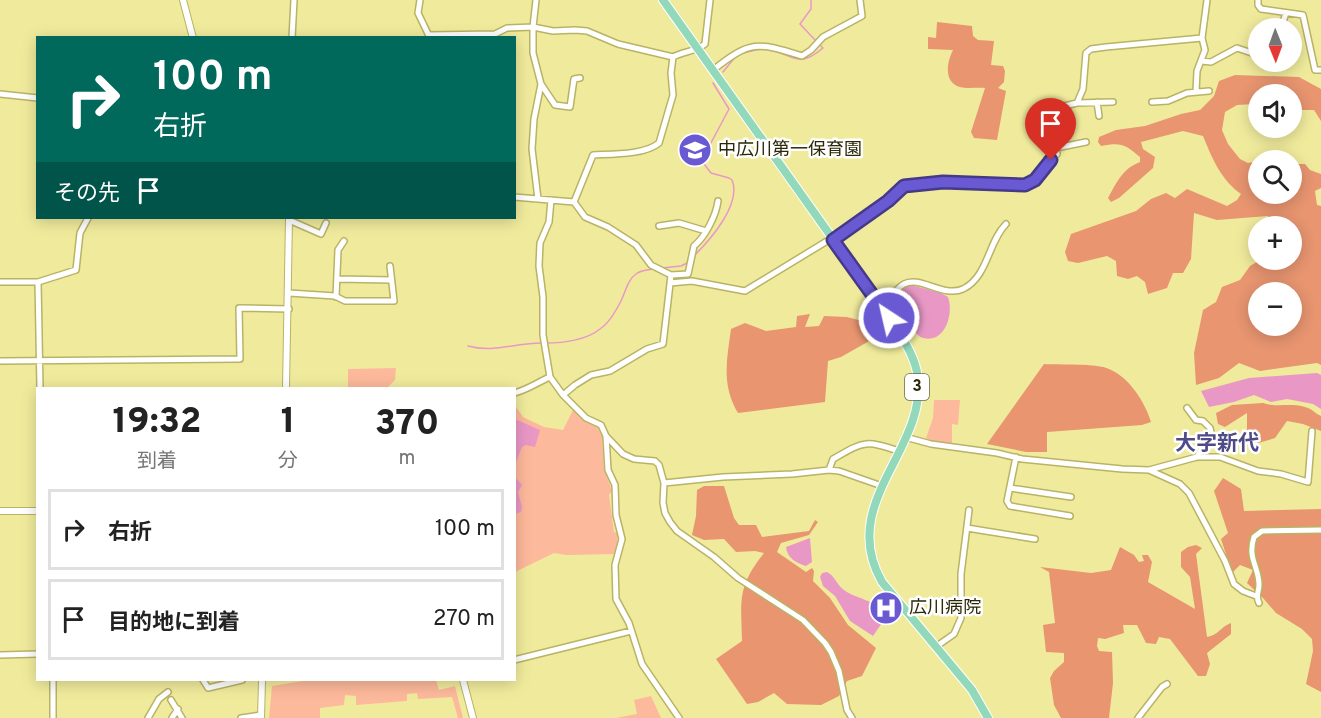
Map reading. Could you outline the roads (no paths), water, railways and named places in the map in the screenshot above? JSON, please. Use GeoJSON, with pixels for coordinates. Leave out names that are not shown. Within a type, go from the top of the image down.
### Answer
{"type":"FeatureCollection","features":[{"type":"Feature","properties":{"kind":"highway","name":"3"},"geometry":{"type":"LineString","coordinates":[[663,0],[909,348],[917,373],[914,416],[874,504],[869,529],[874,569],[882,582],[972,690],[988,718]]}},
{"type":"Feature","properties":{"kind":"street"},"geometry":{"type":"LineString","coordinates":[[183,0],[192,36]]}},
{"type":"Feature","properties":{"kind":"street"},"geometry":{"type":"LineString","coordinates":[[292,36],[294,0]]}},
{"type":"Feature","properties":{"kind":"street"},"geometry":{"type":"LineString","coordinates":[[420,0],[418,13],[430,36],[495,34],[507,28],[533,27],[553,31],[587,31],[618,44],[673,57],[698,49],[705,44],[710,0]]}},
{"type":"Feature","properties":{"kind":"street"},"geometry":{"type":"LineString","coordinates":[[536,0],[533,53],[541,84],[555,105],[570,107],[573,79],[580,78]]}},
{"type":"Feature","properties":{"kind":"street"},"geometry":{"type":"LineString","coordinates":[[713,70],[730,57],[754,46],[771,46],[801,56],[817,43],[862,16],[860,0]]}},
{"type":"Feature","properties":{"kind":"street"},"geometry":{"type":"LineString","coordinates":[[1196,92],[1197,71],[1205,50],[1202,38],[1206,0]]}},
{"type":"Feature","properties":{"kind":"street"},"geometry":{"type":"LineString","coordinates":[[1258,0],[1261,9],[1303,15],[1315,70],[1321,70]]}},
{"type":"Feature","properties":{"kind":"street"},"geometry":{"type":"LineString","coordinates":[[1284,18],[1286,13]]}},
{"type":"Feature","properties":{"kind":"street"},"geometry":{"type":"LineString","coordinates":[[1077,103],[1083,89],[1086,52],[1091,49],[1202,38]]}},
{"type":"Feature","properties":{"kind":"street"},"geometry":{"type":"LineString","coordinates":[[1201,61],[1211,62],[1237,48],[1248,52]]}},
{"type":"Feature","properties":{"kind":"street"},"geometry":{"type":"LineString","coordinates":[[574,202],[593,155],[635,152],[659,143],[673,95],[671,73],[673,57]]}},
{"type":"Feature","properties":{"kind":"street"},"geometry":{"type":"LineString","coordinates":[[538,199],[532,149],[534,119],[541,84]]}},
{"type":"Feature","properties":{"kind":"street"},"geometry":{"type":"LineString","coordinates":[[1152,102],[1168,101],[1187,93],[1209,91]]}},
{"type":"Feature","properties":{"kind":"street"},"geometry":{"type":"LineString","coordinates":[[0,94],[36,98]]}},
{"type":"Feature","properties":{"kind":"street"},"geometry":{"type":"LineString","coordinates":[[1097,102],[1099,116]]}},
{"type":"Feature","properties":{"kind":"street"},"geometry":{"type":"LineString","coordinates":[[670,283],[692,281],[745,291],[832,239],[888,201],[904,186],[943,182],[1011,185],[1031,183],[1057,154],[1052,109],[1077,103],[1113,102]]}},
{"type":"Feature","properties":{"kind":"street"},"geometry":{"type":"LineString","coordinates":[[1056,148],[1086,141]]}},
{"type":"Feature","properties":{"kind":"street"},"geometry":{"type":"LineString","coordinates":[[516,197],[574,202],[585,217],[608,227],[636,245],[651,265],[671,275],[688,274],[694,246],[700,241],[718,201]]}},
{"type":"Feature","properties":{"kind":"street"},"geometry":{"type":"LineString","coordinates":[[551,200],[549,222],[540,243],[539,266],[543,297],[543,335],[550,377],[563,395],[586,418],[601,425],[606,436],[623,454],[634,459],[655,461],[662,471],[665,513],[677,531],[714,557],[738,578],[803,620],[825,643],[839,671],[847,710],[852,718]]}},
{"type":"Feature","properties":{"kind":"street"},"geometry":{"type":"LineString","coordinates":[[0,282],[38,282],[76,270],[80,233],[87,219]]}},
{"type":"Feature","properties":{"kind":"street"},"geometry":{"type":"LineString","coordinates":[[286,387],[289,219],[321,234],[326,223]]}},
{"type":"Feature","properties":{"kind":"street"},"geometry":{"type":"LineString","coordinates":[[659,225],[679,223],[705,231]]}},
{"type":"Feature","properties":{"kind":"street"},"geometry":{"type":"LineString","coordinates":[[882,308],[904,284],[912,282],[950,292],[962,290],[971,284],[986,261],[996,236],[1006,224]]}},
{"type":"Feature","properties":{"kind":"street"},"geometry":{"type":"LineString","coordinates":[[336,297],[338,250],[344,241]]}},
{"type":"Feature","properties":{"kind":"street"},"geometry":{"type":"LineString","coordinates":[[289,293],[336,297],[345,301],[394,301],[390,266]]}},
{"type":"Feature","properties":{"kind":"street"},"geometry":{"type":"LineString","coordinates":[[563,395],[591,375],[610,371],[647,350],[663,344],[671,275]]}},
{"type":"Feature","properties":{"kind":"street"},"geometry":{"type":"LineString","coordinates":[[338,279],[391,280]]}},
{"type":"Feature","properties":{"kind":"street"},"geometry":{"type":"LineString","coordinates":[[38,282],[40,387]]}},
{"type":"Feature","properties":{"kind":"street"},"geometry":{"type":"LineString","coordinates":[[0,361],[240,359],[239,308],[289,309]]}},
{"type":"Feature","properties":{"kind":"street"},"geometry":{"type":"LineString","coordinates":[[516,393],[524,391],[550,377]]}},
{"type":"Feature","properties":{"kind":"street"},"geometry":{"type":"LineString","coordinates":[[1187,408],[1196,420],[1203,421],[1210,428],[1211,432],[1197,457]]}},
{"type":"Feature","properties":{"kind":"street"},"geometry":{"type":"LineString","coordinates":[[905,437],[931,444],[1016,457],[1122,469],[1149,470],[1197,457],[1220,457],[1258,471],[1281,474],[1308,482],[1312,431]]}},
{"type":"Feature","properties":{"kind":"street"},"geometry":{"type":"LineString","coordinates":[[606,436],[608,471],[615,485],[616,515],[622,539],[615,565],[616,598],[631,631],[642,664],[679,718]]}},
{"type":"Feature","properties":{"kind":"street"},"geometry":{"type":"LineString","coordinates":[[829,470],[833,459],[856,445],[870,442],[899,450]]}},
{"type":"Feature","properties":{"kind":"street"},"geometry":{"type":"LineString","coordinates":[[1016,457],[1007,501],[1010,506],[1070,516]]}},
{"type":"Feature","properties":{"kind":"street"},"geometry":{"type":"LineString","coordinates":[[664,483],[829,470],[840,471],[882,486]]}},
{"type":"Feature","properties":{"kind":"street"},"geometry":{"type":"LineString","coordinates":[[1149,470],[1180,484],[1189,493],[1225,561],[1234,584],[1243,591],[1256,596]]}},
{"type":"Feature","properties":{"kind":"street"},"geometry":{"type":"LineString","coordinates":[[1010,488],[1071,497]]}},
{"type":"Feature","properties":{"kind":"street"},"geometry":{"type":"LineString","coordinates":[[937,646],[954,634],[961,618],[961,574],[969,510]]}},
{"type":"Feature","properties":{"kind":"street"},"geometry":{"type":"LineString","coordinates":[[0,511],[36,511]]}},
{"type":"Feature","properties":{"kind":"street"},"geometry":{"type":"LineString","coordinates":[[967,528],[1035,539]]}},
{"type":"Feature","properties":{"kind":"street"},"geometry":{"type":"LineString","coordinates":[[1259,603],[1256,596],[1259,581],[1251,558],[1254,537],[1262,531],[1321,530]]}},
{"type":"Feature","properties":{"kind":"street"},"geometry":{"type":"LineString","coordinates":[[516,660],[631,631]]}},
{"type":"Feature","properties":{"kind":"street"},"geometry":{"type":"LineString","coordinates":[[0,655],[36,654]]}},
{"type":"Feature","properties":{"kind":"street"},"geometry":{"type":"LineString","coordinates":[[53,681],[53,718]]}},
{"type":"Feature","properties":{"kind":"street"},"geometry":{"type":"LineString","coordinates":[[204,681],[208,688],[238,681]]}},
{"type":"Feature","properties":{"kind":"street"},"geometry":{"type":"LineString","coordinates":[[241,718],[261,717],[262,681]]}},
{"type":"Feature","properties":{"kind":"street"},"geometry":{"type":"LineString","coordinates":[[463,681],[473,718]]}},
{"type":"Feature","properties":{"kind":"street"},"geometry":{"type":"LineString","coordinates":[[1138,718],[1162,687],[1167,684]]}},
{"type":"Feature","properties":{"kind":"street"},"geometry":{"type":"LineString","coordinates":[[148,718],[159,699],[168,692]]}},
{"type":"Feature","properties":{"kind":"street"},"geometry":{"type":"LineString","coordinates":[[171,700],[182,718]]}},
{"type":"Feature","properties":{"kind":"street"},"geometry":{"type":"LineString","coordinates":[[172,718],[178,709]]}},
{"type":"Feature","properties":{"kind":"waterway"},"geometry":{"type":"LineString","coordinates":[[811,0],[811,9],[800,24],[816,41]]}},
{"type":"Feature","properties":{"kind":"waterway"},"geometry":{"type":"LineString","coordinates":[[740,54],[764,49],[800,59],[814,55],[823,48],[819,44]]}},
{"type":"Feature","properties":{"kind":"waterway"},"geometry":{"type":"LineString","coordinates":[[723,72],[736,56]]}},
{"type":"Feature","properties":{"kind":"waterway"},"geometry":{"type":"LineString","coordinates":[[694,256],[723,221],[733,200],[732,180],[711,173],[704,164],[704,156],[729,109],[713,83]]}},
{"type":"Feature","properties":{"kind":"waterway"},"geometry":{"type":"LineString","coordinates":[[662,268],[681,266],[689,262]]}},
{"type":"Feature","properties":{"kind":"waterway"},"geometry":{"type":"LineString","coordinates":[[546,343],[574,340],[595,333],[612,317],[633,277],[640,272],[654,269]]}},
{"type":"Feature","properties":{"kind":"waterway"},"geometry":{"type":"LineString","coordinates":[[468,346],[495,348],[541,343]]}},
{"type":"Feature","properties":{"kind":"place","name":"中広川第一保育園"},"geometry":{"type":"Point","coordinates":[695,150]}},
{"type":"Feature","properties":{"kind":"place","name":"広川病院"},"geometry":{"type":"Point","coordinates":[886,608]}},
{"type":"Feature","properties":{"kind":"district","name":"大字新代"},"geometry":{"type":"Point","coordinates":[1217,444]}}]}
